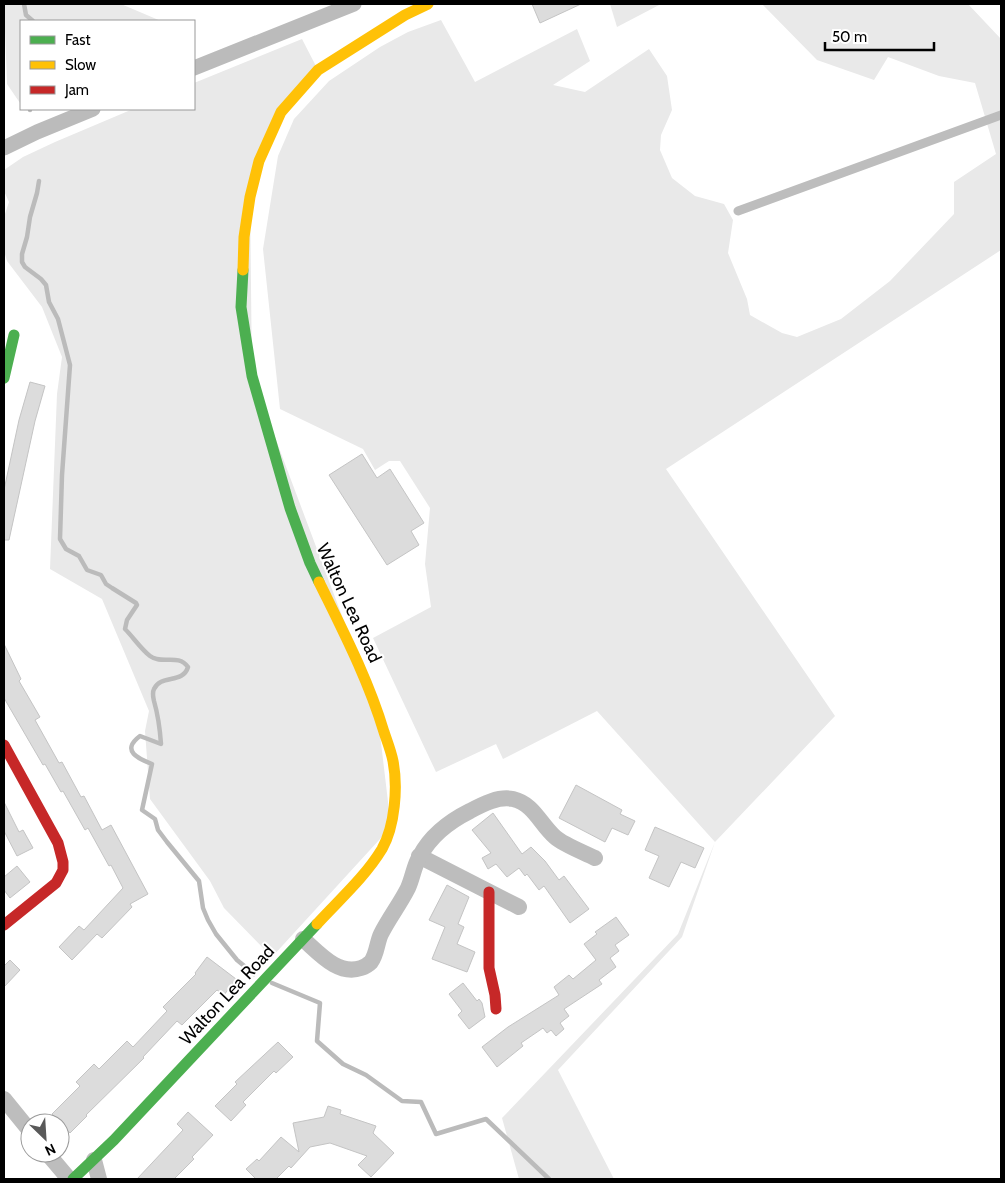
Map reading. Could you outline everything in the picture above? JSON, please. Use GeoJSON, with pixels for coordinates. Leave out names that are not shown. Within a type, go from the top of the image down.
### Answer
{"type":"FeatureCollection","features":[{"type":"Feature","properties":{"kind":"street","name":"Walton Lea Road"},"geometry":{"type":"LineString","coordinates":[[72,1179],[94,1160],[360,878],[382,849],[391,827],[395,800],[393,761],[377,709],[356,657],[310,563],[284,490],[252,376],[241,307],[244,237],[250,196],[259,161],[281,112],[318,70],[366,38],[403,9],[428,4]]}},
{"type":"Feature","properties":{"kind":"street"},"geometry":{"type":"LineString","coordinates":[[4,378],[14,335]]}},
{"type":"Feature","properties":{"kind":"street"},"geometry":{"type":"LineString","coordinates":[[4,745],[58,843],[63,856],[63,864],[62,872],[53,886],[4,925]]}},
{"type":"Feature","properties":{"kind":"street"},"geometry":{"type":"LineString","coordinates":[[303,939],[337,967],[350,970],[362,968],[371,962],[380,935],[408,888],[419,856],[431,840],[445,826],[479,806],[503,798],[524,803],[555,838],[595,858]]}},
{"type":"Feature","properties":{"kind":"street"},"geometry":{"type":"LineString","coordinates":[[419,856],[519,907]]}},
{"type":"Feature","properties":{"kind":"street"},"geometry":{"type":"LineString","coordinates":[[489,892],[489,968],[496,1009]]}},
{"type":"Feature","properties":{"kind":"street"},"geometry":{"type":"LineString","coordinates":[[4,1099],[20,1119]]}},
{"type":"Feature","properties":{"kind":"street"},"geometry":{"type":"LineString","coordinates":[[94,1160],[99,1179]]}},
{"type":"Feature","properties":{"kind":"street"},"geometry":{"type":"LineString","coordinates":[[55,1163],[69,1179]]}},
{"type":"Feature","properties":{"kind":"lane"},"geometry":{"type":"LineString","coordinates":[[738,211],[1001,116]]}},
{"type":"Feature","properties":{"kind":"shaded area"},"geometry":{"type":"Polygon","coordinates":[[[4,4],[121,4],[159,20],[20,20],[20,103],[7,84],[4,4]]]}},
{"type":"Feature","properties":{"kind":"shaded area"},"geometry":{"type":"Polygon","coordinates":[[[610,4],[661,4],[617,27],[610,4]]]}},
{"type":"Feature","properties":{"kind":"shaded area"},"geometry":{"type":"Polygon","coordinates":[[[762,4],[968,4],[1001,39],[1001,250],[666,469],[835,716],[715,842],[597,711],[503,759],[496,744],[436,772],[373,638],[431,607],[425,564],[430,508],[400,461],[389,461],[375,470],[363,449],[280,409],[263,249],[278,156],[294,119],[329,81],[380,47],[408,32],[441,20],[475,82],[577,29],[590,61],[553,85],[585,92],[649,49],[667,76],[672,110],[661,135],[660,150],[672,178],[695,196],[724,204],[733,220],[728,253],[747,299],[750,315],[782,333],[797,337],[841,319],[890,281],[954,214],[954,182],[996,154],[975,83],[939,76],[888,57],[874,80],[817,60],[762,4]]]}},
{"type":"Feature","properties":{"kind":"shaded area"},"geometry":{"type":"Polygon","coordinates":[[[302,39],[318,70],[281,112],[250,197],[252,376],[377,709],[391,827],[272,957],[224,908],[210,881],[150,799],[145,731],[149,711],[102,599],[50,569],[57,394],[62,357],[42,307],[7,261],[4,251],[4,217],[9,202],[4,191],[4,170],[23,157],[131,110],[195,110],[195,83],[302,39]]]}},
{"type":"Feature","properties":{"kind":"shaded area"},"geometry":{"type":"Polygon","coordinates":[[[715,842],[682,937],[558,1070],[614,1179],[519,1179],[502,1118],[678,934],[715,842]]]}},
{"type":"Feature","properties":{"kind":"building"},"geometry":{"type":"Polygon","coordinates":[[[532,4],[581,4],[540,23],[532,4]]]}},
{"type":"Feature","properties":{"kind":"building"},"geometry":{"type":"Polygon","coordinates":[[[30,382],[45,386],[35,421],[9,540],[4,540],[4,490],[19,420],[30,382]]]}},
{"type":"Feature","properties":{"kind":"building"},"geometry":{"type":"Polygon","coordinates":[[[362,454],[377,478],[390,469],[424,523],[411,531],[419,545],[387,565],[329,475],[362,454]]]}},
{"type":"Feature","properties":{"kind":"building"},"geometry":{"type":"Polygon","coordinates":[[[4,644],[21,679],[19,681],[40,717],[35,720],[59,763],[62,762],[81,797],[84,796],[102,830],[111,825],[148,894],[130,904],[132,907],[102,938],[97,934],[72,960],[59,947],[79,926],[84,930],[123,888],[88,828],[85,830],[63,791],[61,792],[45,764],[43,765],[4,698],[4,644]]]}},
{"type":"Feature","properties":{"kind":"building"},"geometry":{"type":"Polygon","coordinates":[[[576,785],[622,810],[620,814],[635,821],[628,835],[612,828],[605,842],[559,818],[576,785]]]}},
{"type":"Feature","properties":{"kind":"building"},"geometry":{"type":"Polygon","coordinates":[[[4,802],[19,832],[23,830],[33,848],[17,856],[4,831],[4,802]]]}},
{"type":"Feature","properties":{"kind":"building"},"geometry":{"type":"Polygon","coordinates":[[[493,813],[522,854],[531,847],[545,861],[559,880],[564,876],[589,909],[570,923],[544,886],[539,890],[527,874],[525,876],[519,868],[507,877],[496,864],[488,869],[482,858],[491,853],[472,830],[493,813]]]}},
{"type":"Feature","properties":{"kind":"building"},"geometry":{"type":"Polygon","coordinates":[[[655,827],[704,848],[695,868],[681,862],[669,887],[649,878],[659,856],[645,850],[655,827]]]}},
{"type":"Feature","properties":{"kind":"building"},"geometry":{"type":"Polygon","coordinates":[[[17,866],[30,882],[10,898],[4,890],[4,877],[17,866]]]}},
{"type":"Feature","properties":{"kind":"building"},"geometry":{"type":"Polygon","coordinates":[[[447,885],[469,897],[458,924],[464,927],[457,944],[475,952],[467,972],[432,959],[445,927],[429,920],[447,885]]]}},
{"type":"Feature","properties":{"kind":"building"},"geometry":{"type":"Polygon","coordinates":[[[616,917],[629,935],[615,945],[619,951],[610,958],[616,967],[599,980],[602,984],[564,1009],[569,1016],[560,1023],[564,1029],[556,1036],[551,1030],[547,1033],[543,1028],[521,1043],[523,1046],[497,1067],[482,1047],[508,1027],[559,995],[554,987],[569,975],[573,979],[596,960],[584,944],[597,934],[595,932],[616,917]]]}},
{"type":"Feature","properties":{"kind":"building"},"geometry":{"type":"Polygon","coordinates":[[[207,957],[236,979],[224,995],[217,990],[182,1025],[177,1021],[144,1058],[70,1133],[70,1113],[53,1113],[80,1086],[76,1082],[94,1064],[99,1069],[127,1041],[133,1047],[167,1011],[163,1007],[195,973],[207,957]]]}},
{"type":"Feature","properties":{"kind":"building"},"geometry":{"type":"Polygon","coordinates":[[[10,960],[20,970],[4,987],[4,966],[10,960]]]}},
{"type":"Feature","properties":{"kind":"building"},"geometry":{"type":"Polygon","coordinates":[[[463,983],[477,1001],[479,999],[482,1003],[485,1017],[469,1029],[458,1015],[462,1011],[449,994],[463,983]]]}},
{"type":"Feature","properties":{"kind":"building"},"geometry":{"type":"Polygon","coordinates":[[[278,1042],[293,1057],[276,1073],[274,1071],[243,1102],[246,1105],[231,1121],[215,1106],[237,1084],[235,1082],[278,1042]]]}},
{"type":"Feature","properties":{"kind":"building"},"geometry":{"type":"Polygon","coordinates":[[[328,1106],[341,1110],[340,1114],[376,1126],[373,1133],[394,1153],[371,1177],[358,1165],[367,1156],[330,1143],[310,1147],[291,1168],[289,1166],[276,1179],[256,1179],[246,1169],[257,1159],[259,1161],[281,1137],[299,1152],[293,1123],[324,1117],[328,1106]]]}},
{"type":"Feature","properties":{"kind":"building"},"geometry":{"type":"Polygon","coordinates":[[[188,1112],[213,1135],[192,1157],[194,1159],[174,1179],[137,1179],[183,1130],[177,1124],[188,1112]]]}},
{"type":"Feature","properties":{"kind":"waterway"},"geometry":{"type":"LineString","coordinates":[[24,4],[26,15],[32,20]]}},
{"type":"Feature","properties":{"kind":"waterway"},"geometry":{"type":"LineString","coordinates":[[195,68],[354,4]]}},
{"type":"Feature","properties":{"kind":"waterway"},"geometry":{"type":"LineString","coordinates":[[4,148],[91,110]]}},
{"type":"Feature","properties":{"kind":"waterway"},"geometry":{"type":"LineString","coordinates":[[39,181],[22,254],[22,262],[25,267],[46,285],[49,302],[58,319],[70,365],[62,475],[60,539],[66,549],[79,556],[87,570],[101,575],[106,584],[136,603],[137,605],[127,620],[125,629],[143,650],[150,656],[160,660],[180,661],[188,667],[182,676],[157,684],[153,690],[161,744],[140,736],[134,741],[132,746],[132,750],[137,757],[152,764],[142,810],[155,819],[158,830],[199,881],[203,908],[216,934],[237,960],[254,974]]}},
{"type":"Feature","properties":{"kind":"waterway"},"geometry":{"type":"LineString","coordinates":[[272,983],[320,1003],[317,1041],[343,1064],[366,1075],[402,1101],[421,1102],[436,1134],[486,1119],[549,1179]]}},
{"type":"Feature","properties":{"kind":"traffic: fast"},"geometry":{"type":"LineString","coordinates":[[243,270],[241,307],[252,376],[290,508],[319,582]]}},
{"type":"Feature","properties":{"kind":"traffic: fast"},"geometry":{"type":"LineString","coordinates":[[4,378],[14,335]]}},
{"type":"Feature","properties":{"kind":"traffic: fast"},"geometry":{"type":"LineString","coordinates":[[73,1179],[114,1140],[317,924]]}},
{"type":"Feature","properties":{"kind":"traffic: slow"},"geometry":{"type":"LineString","coordinates":[[243,270],[244,237],[250,197],[259,161],[281,112],[318,70],[405,15],[428,4]]}},
{"type":"Feature","properties":{"kind":"traffic: slow"},"geometry":{"type":"LineString","coordinates":[[317,924],[360,879],[382,849],[393,818],[395,794],[393,761],[378,712],[319,582]]}},
{"type":"Feature","properties":{"kind":"traffic: jam"},"geometry":{"type":"LineString","coordinates":[[4,745],[58,843],[63,862],[63,870],[56,883],[4,925]]}},
{"type":"Feature","properties":{"kind":"traffic: jam"},"geometry":{"type":"LineString","coordinates":[[489,892],[489,968],[496,1009]]}}]}
